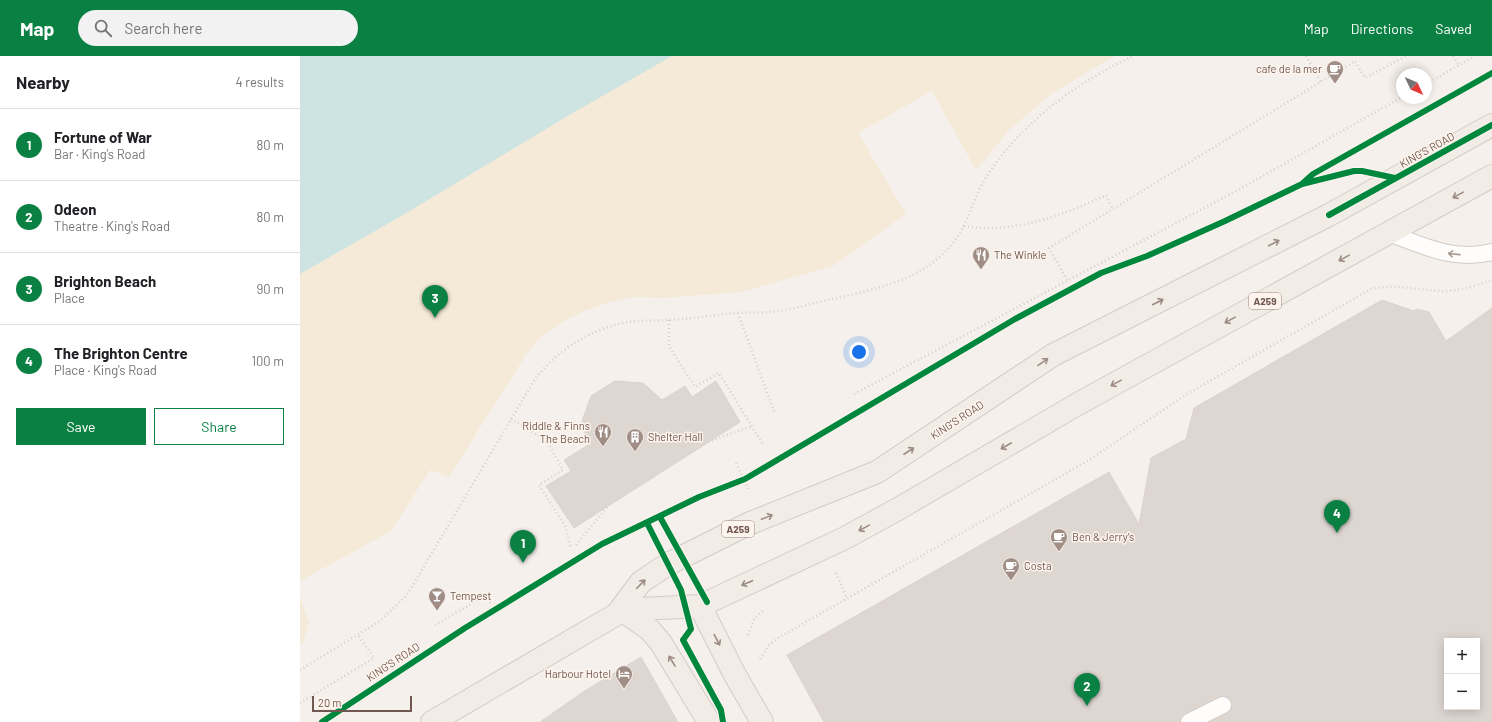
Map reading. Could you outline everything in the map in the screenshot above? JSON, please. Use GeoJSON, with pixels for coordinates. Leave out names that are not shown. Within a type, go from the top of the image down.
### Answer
{"type":"FeatureCollection","features":[{"type":"Feature","properties":{"kind":"main road","name":"KING'S ROAD"},"geometry":{"type":"LineString","coordinates":[[432,722],[621,613],[641,582],[668,564],[748,524],[877,472],[1053,355],[1329,215],[1492,125]]}},
{"type":"Feature","properties":{"kind":"main road","name":"A259"},"geometry":{"type":"LineString","coordinates":[[700,606],[845,538],[898,509],[1076,404],[1492,176]]}},
{"type":"Feature","properties":{"kind":"main road"},"geometry":{"type":"LineString","coordinates":[[621,613],[659,607],[700,606],[735,675],[762,722]]}},
{"type":"Feature","properties":{"kind":"main road"},"geometry":{"type":"LineString","coordinates":[[621,613],[650,630],[661,643],[709,722]]}},
{"type":"Feature","properties":{"kind":"lane"},"geometry":{"type":"LineString","coordinates":[[1389,233],[1450,255],[1479,256],[1492,252]]}},
{"type":"Feature","properties":{"kind":"lane"},"geometry":{"type":"LineString","coordinates":[[1189,722],[1222,705]]}},
{"type":"Feature","properties":{"kind":"path"},"geometry":{"type":"LineString","coordinates":[[300,670],[358,635],[389,613],[407,595],[535,379],[548,363],[566,348],[604,328],[630,322],[669,320],[738,313],[770,312],[851,295],[905,279],[922,271],[935,261],[956,239],[964,226],[974,200],[986,176],[1008,148],[1030,124],[1076,89],[1103,72],[1134,56]]}},
{"type":"Feature","properties":{"kind":"path"},"geometry":{"type":"LineString","coordinates":[[1306,56],[1321,82]]}},
{"type":"Feature","properties":{"kind":"path"},"geometry":{"type":"LineString","coordinates":[[1067,280],[1048,248],[1113,210],[1355,61],[1365,78],[1406,56]]}},
{"type":"Feature","properties":{"kind":"path"},"geometry":{"type":"LineString","coordinates":[[1453,56],[1459,65]]}},
{"type":"Feature","properties":{"kind":"path"},"geometry":{"type":"LineString","coordinates":[[1432,81],[1475,56]]}},
{"type":"Feature","properties":{"kind":"path"},"geometry":{"type":"LineString","coordinates":[[854,394],[1240,189],[1396,100]]}},
{"type":"Feature","properties":{"kind":"path"},"geometry":{"type":"LineString","coordinates":[[964,226],[982,229],[1018,226],[1066,212],[1106,195],[1113,210]]}},
{"type":"Feature","properties":{"kind":"path"},"geometry":{"type":"LineString","coordinates":[[756,662],[774,641],[1089,460],[1187,394],[1371,289],[1381,287],[1402,287],[1446,291],[1492,280]]}},
{"type":"Feature","properties":{"kind":"path"},"geometry":{"type":"LineString","coordinates":[[738,313],[775,414]]}},
{"type":"Feature","properties":{"kind":"path"},"geometry":{"type":"LineString","coordinates":[[669,320],[669,346],[695,387],[719,373],[764,446]]}},
{"type":"Feature","properties":{"kind":"path"},"geometry":{"type":"LineString","coordinates":[[511,419],[547,441],[563,470],[539,485],[564,526],[571,548]]}},
{"type":"Feature","properties":{"kind":"path"},"geometry":{"type":"LineString","coordinates":[[708,442],[752,426]]}},
{"type":"Feature","properties":{"kind":"path"},"geometry":{"type":"LineString","coordinates":[[736,463],[751,493]]}},
{"type":"Feature","properties":{"kind":"path"},"geometry":{"type":"LineString","coordinates":[[738,481],[751,475]]}},
{"type":"Feature","properties":{"kind":"path"},"geometry":{"type":"LineString","coordinates":[[576,545],[609,505]]}},
{"type":"Feature","properties":{"kind":"path"},"geometry":{"type":"LineString","coordinates":[[835,570],[847,598]]}},
{"type":"Feature","properties":{"kind":"path"},"geometry":{"type":"LineString","coordinates":[[435,625],[483,597],[491,603]]}},
{"type":"Feature","properties":{"kind":"path"},"geometry":{"type":"LineString","coordinates":[[748,640],[748,632],[754,619],[766,608]]}},
{"type":"Feature","properties":{"kind":"path"},"geometry":{"type":"LineString","coordinates":[[300,703],[374,658],[358,635]]}},
{"type":"Feature","properties":{"kind":"sand"},"geometry":{"type":"Polygon","coordinates":[[[625,56],[1114,56],[1051,94],[1010,129],[976,170],[932,91],[858,133],[906,214],[833,266],[741,292],[663,298],[633,297],[614,301],[584,311],[557,325],[539,339],[527,353],[449,477],[430,470],[391,531],[300,581],[300,255],[625,56]]]}},
{"type":"Feature","properties":{"kind":"sand"},"geometry":{"type":"Polygon","coordinates":[[[300,598],[309,623],[303,642],[300,644],[300,598]]]}},
{"type":"Feature","properties":{"kind":"shaded area"},"geometry":{"type":"Polygon","coordinates":[[[300,56],[672,56],[300,274],[300,56]]]}},
{"type":"Feature","properties":{"kind":"building"},"geometry":{"type":"Polygon","coordinates":[[[1382,300],[1414,311],[1416,309],[1429,312],[1446,341],[1492,308],[1492,722],[1210,722],[1231,710],[1231,700],[1223,696],[1185,714],[1181,717],[1180,722],[824,722],[787,655],[1109,472],[1139,524],[1151,458],[1186,439],[1194,408],[1382,300]]]}},
{"type":"Feature","properties":{"kind":"building","name":"Shelter Hall"},"geometry":{"type":"Polygon","coordinates":[[[615,381],[643,383],[662,400],[685,386],[692,397],[716,381],[740,422],[574,528],[546,486],[571,471],[564,460],[588,445],[582,421],[591,396],[615,381]]]}},
{"type":"Feature","properties":{"kind":"building","name":"Harbour Hotel"},"geometry":{"type":"Polygon","coordinates":[[[641,657],[678,722],[540,722],[583,692],[641,657]]]}},
{"type":"Feature","properties":{"kind":"cycle path"},"geometry":{"type":"LineString","coordinates":[[1303,183],[1313,174],[1492,73]]}},
{"type":"Feature","properties":{"kind":"cycle path"},"geometry":{"type":"LineString","coordinates":[[1329,215],[1492,125]]}},
{"type":"Feature","properties":{"kind":"cycle path"},"geometry":{"type":"LineString","coordinates":[[322,722],[465,628],[602,544],[699,497],[745,479],[1015,319],[1101,273],[1147,256],[1302,184],[1354,171],[1362,171],[1395,178]]}},
{"type":"Feature","properties":{"kind":"cycle path"},"geometry":{"type":"LineString","coordinates":[[660,517],[707,602]]}},
{"type":"Feature","properties":{"kind":"cycle path"},"geometry":{"type":"LineString","coordinates":[[647,523],[681,590],[691,629],[683,640],[721,710],[723,722]]}},
{"type":"Feature","properties":{"kind":"place","name":"cafe de la mer"},"geometry":{"type":"Point","coordinates":[1335,84]}},
{"type":"Feature","properties":{"kind":"place","name":"The Winkle"},"geometry":{"type":"Point","coordinates":[981,270]}},
{"type":"Feature","properties":{"kind":"place","name":"Brighton Beach"},"geometry":{"type":"Point","coordinates":[435,318]}},
{"type":"Feature","properties":{"kind":"place","name":"Riddle & Finns The Beach"},"geometry":{"type":"Point","coordinates":[603,447]}},
{"type":"Feature","properties":{"kind":"place","name":"Shelter Hall"},"geometry":{"type":"Point","coordinates":[635,452]}},
{"type":"Feature","properties":{"kind":"place","name":"The Brighton Centre"},"geometry":{"type":"Point","coordinates":[1337,533]}},
{"type":"Feature","properties":{"kind":"place","name":"Ben & Jerry's"},"geometry":{"type":"Point","coordinates":[1059,552]}},
{"type":"Feature","properties":{"kind":"place","name":"Fortune of War"},"geometry":{"type":"Point","coordinates":[523,563]}},
{"type":"Feature","properties":{"kind":"place","name":"Costa"},"geometry":{"type":"Point","coordinates":[1011,581]}},
{"type":"Feature","properties":{"kind":"place","name":"Tempest"},"geometry":{"type":"Point","coordinates":[437,611]}},
{"type":"Feature","properties":{"kind":"place","name":"Harbour Hotel"},"geometry":{"type":"Point","coordinates":[624,689]}},
{"type":"Feature","properties":{"kind":"place","name":"Odeon"},"geometry":{"type":"Point","coordinates":[1087,706]}}]}
